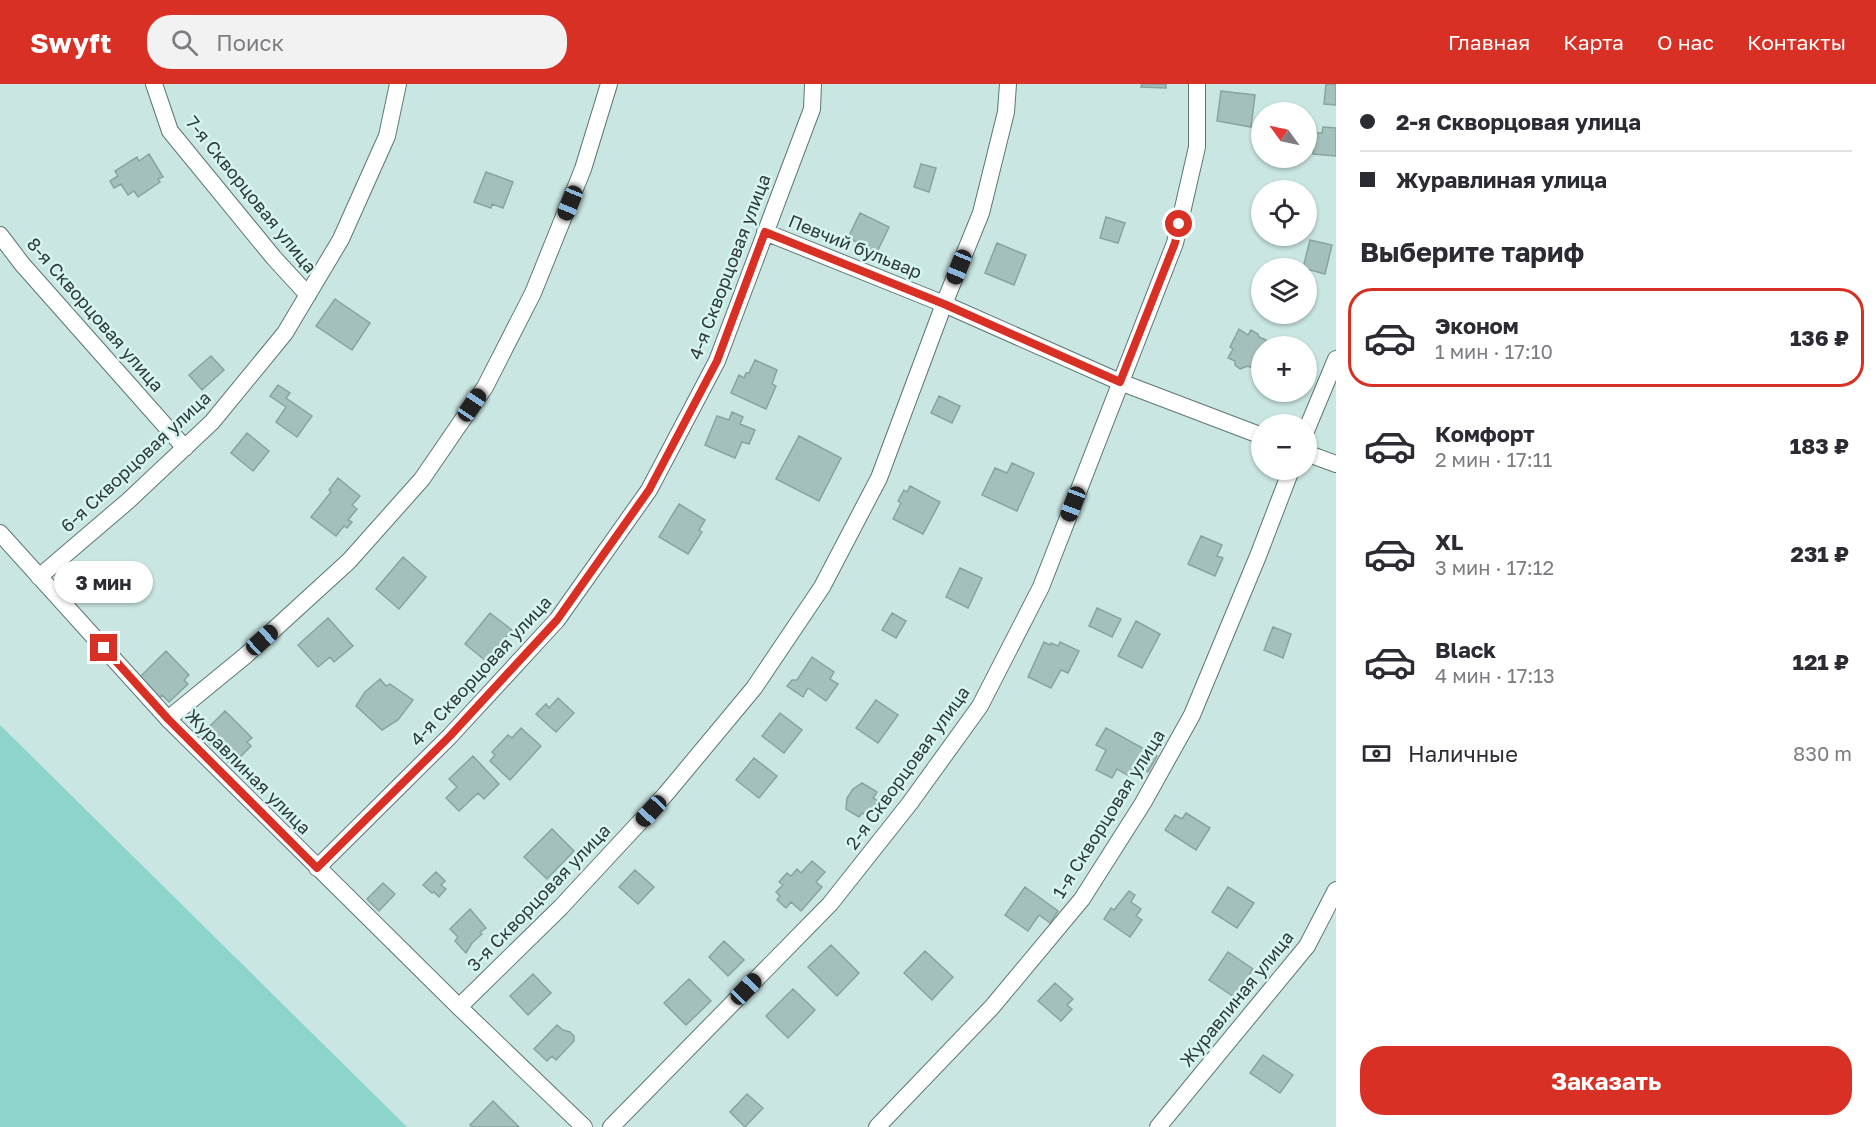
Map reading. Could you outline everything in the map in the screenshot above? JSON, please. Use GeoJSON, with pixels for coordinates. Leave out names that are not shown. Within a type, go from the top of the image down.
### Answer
{"type":"FeatureCollection","features":[{"type":"Feature","properties":{"kind":"street","name":"7-я Скворцовая улица"},"geometry":{"type":"LineString","coordinates":[[154,84],[170,131],[274,258],[308,295]]}},
{"type":"Feature","properties":{"kind":"street","name":"6-я Скворцовая улица"},"geometry":{"type":"LineString","coordinates":[[39,577],[128,501],[212,422],[285,333],[341,239],[387,136],[398,84]]}},
{"type":"Feature","properties":{"kind":"street"},"geometry":{"type":"LineString","coordinates":[[168,719],[245,656],[349,561],[422,479],[485,387],[532,293],[583,169],[609,84]]}},
{"type":"Feature","properties":{"kind":"street","name":"4-я Скворцовая улица"},"geometry":{"type":"LineString","coordinates":[[317,868],[450,736],[557,620],[649,490],[717,361],[812,109],[813,84]]}},
{"type":"Feature","properties":{"kind":"street","name":"3-я Скворцовая улица"},"geometry":{"type":"LineString","coordinates":[[459,1007],[561,907],[665,795],[754,688],[822,587],[879,478],[944,304],[981,213],[1006,112],[1008,84]]}},
{"type":"Feature","properties":{"kind":"street","name":"2-я Скворцовая улица"},"geometry":{"type":"LineString","coordinates":[[611,1127],[830,904],[910,803],[980,706],[1041,587],[1175,243],[1197,147],[1197,84]]}},
{"type":"Feature","properties":{"kind":"street","name":"Певчий бульвар"},"geometry":{"type":"LineString","coordinates":[[765,232],[944,304],[1120,382],[1251,432]]}},
{"type":"Feature","properties":{"kind":"street","name":"8-я Скворцовая улица"},"geometry":{"type":"LineString","coordinates":[[0,235],[22,264],[185,448]]}},
{"type":"Feature","properties":{"kind":"street"},"geometry":{"type":"LineString","coordinates":[[1313,414],[1336,359]]}},
{"type":"Feature","properties":{"kind":"street"},"geometry":{"type":"LineString","coordinates":[[1317,457],[1336,464]]}},
{"type":"Feature","properties":{"kind":"street","name":"1-я Скворцовая улица"},"geometry":{"type":"LineString","coordinates":[[877,1127],[992,1007],[1082,899],[1137,812],[1192,715],[1287,480]]}},
{"type":"Feature","properties":{"kind":"street","name":"Журавлиная улица"},"geometry":{"type":"LineString","coordinates":[[0,533],[168,719],[317,868],[584,1127]]}},
{"type":"Feature","properties":{"kind":"street","name":"Журавлиная улица"},"geometry":{"type":"LineString","coordinates":[[1158,1127],[1307,946],[1336,890]]}},
{"type":"Feature","properties":{"kind":"shaded area"},"geometry":{"type":"Polygon","coordinates":[[[0,725],[407,1127],[0,1127],[0,725]]]}},
{"type":"Feature","properties":{"kind":"building"},"geometry":{"type":"Polygon","coordinates":[[[1142,84],[1166,84],[1166,88],[1141,87],[1142,84]]]}},
{"type":"Feature","properties":{"kind":"building"},"geometry":{"type":"Polygon","coordinates":[[[1326,84],[1336,84],[1336,105],[1324,104],[1326,84]]]}},
{"type":"Feature","properties":{"kind":"building"},"geometry":{"type":"Polygon","coordinates":[[[1221,91],[1255,95],[1254,102],[1251,102],[1251,127],[1217,121],[1221,91]]]}},
{"type":"Feature","properties":{"kind":"building"},"geometry":{"type":"Polygon","coordinates":[[[1323,127],[1336,128],[1336,156],[1317,154],[1317,133],[1322,133],[1323,127]]]}},
{"type":"Feature","properties":{"kind":"building"},"geometry":{"type":"Polygon","coordinates":[[[149,154],[163,177],[158,179],[160,182],[138,197],[134,191],[128,195],[121,184],[114,188],[110,181],[118,176],[115,171],[137,157],[139,161],[149,154]]]}},
{"type":"Feature","properties":{"kind":"building"},"geometry":{"type":"Polygon","coordinates":[[[921,164],[936,168],[929,192],[914,187],[921,164]]]}},
{"type":"Feature","properties":{"kind":"building"},"geometry":{"type":"Polygon","coordinates":[[[486,172],[513,182],[503,208],[492,204],[491,208],[474,202],[486,172]]]}},
{"type":"Feature","properties":{"kind":"building"},"geometry":{"type":"Polygon","coordinates":[[[860,213],[889,227],[877,252],[848,238],[860,213]]]}},
{"type":"Feature","properties":{"kind":"building"},"geometry":{"type":"Polygon","coordinates":[[[1106,217],[1125,223],[1118,243],[1100,238],[1106,217]]]}},
{"type":"Feature","properties":{"kind":"building"},"geometry":{"type":"Polygon","coordinates":[[[1317,242],[1332,245],[1325,274],[1317,272],[1317,258],[1306,258],[1308,246],[1317,246],[1317,242]]]}},
{"type":"Feature","properties":{"kind":"building"},"geometry":{"type":"Polygon","coordinates":[[[997,243],[1026,255],[1014,285],[985,273],[997,243]]]}},
{"type":"Feature","properties":{"kind":"building"},"geometry":{"type":"Polygon","coordinates":[[[335,299],[370,323],[352,350],[316,326],[335,299]]]}},
{"type":"Feature","properties":{"kind":"building"},"geometry":{"type":"Polygon","coordinates":[[[1239,329],[1248,335],[1251,330],[1258,334],[1259,336],[1251,336],[1251,367],[1240,369],[1235,365],[1235,361],[1228,358],[1233,349],[1230,347],[1239,329]]]}},
{"type":"Feature","properties":{"kind":"building"},"geometry":{"type":"Polygon","coordinates":[[[211,356],[224,370],[202,390],[189,375],[211,356]]]}},
{"type":"Feature","properties":{"kind":"building"},"geometry":{"type":"Polygon","coordinates":[[[755,360],[777,370],[772,384],[776,386],[766,409],[731,393],[739,375],[744,378],[755,360]]]}},
{"type":"Feature","properties":{"kind":"building"},"geometry":{"type":"Polygon","coordinates":[[[278,385],[290,393],[286,398],[312,416],[297,437],[276,422],[286,407],[270,396],[278,385]]]}},
{"type":"Feature","properties":{"kind":"building"},"geometry":{"type":"Polygon","coordinates":[[[939,396],[960,406],[952,423],[931,413],[939,396]]]}},
{"type":"Feature","properties":{"kind":"building"},"geometry":{"type":"Polygon","coordinates":[[[732,412],[743,417],[740,424],[755,430],[749,444],[742,442],[735,458],[705,445],[717,416],[729,420],[732,412]]]}},
{"type":"Feature","properties":{"kind":"building"},"geometry":{"type":"Polygon","coordinates":[[[247,433],[269,451],[253,471],[231,453],[247,433]]]}},
{"type":"Feature","properties":{"kind":"building"},"geometry":{"type":"Polygon","coordinates":[[[799,436],[841,458],[819,501],[776,479],[799,436]]]}},
{"type":"Feature","properties":{"kind":"building"},"geometry":{"type":"Polygon","coordinates":[[[1012,463],[1034,473],[1017,511],[982,495],[995,468],[1007,473],[1012,463]]]}},
{"type":"Feature","properties":{"kind":"building"},"geometry":{"type":"Polygon","coordinates":[[[338,478],[360,496],[352,505],[357,509],[348,520],[352,522],[347,528],[344,526],[336,536],[311,517],[331,492],[329,490],[338,478]]]}},
{"type":"Feature","properties":{"kind":"building"},"geometry":{"type":"Polygon","coordinates":[[[910,486],[940,502],[923,534],[893,519],[901,503],[898,501],[904,490],[907,492],[910,486]]]}},
{"type":"Feature","properties":{"kind":"building"},"geometry":{"type":"Polygon","coordinates":[[[679,504],[705,520],[699,530],[702,532],[688,554],[659,537],[679,504]]]}},
{"type":"Feature","properties":{"kind":"building"},"geometry":{"type":"Polygon","coordinates":[[[1201,536],[1222,545],[1217,556],[1223,558],[1215,576],[1188,564],[1201,536]]]}},
{"type":"Feature","properties":{"kind":"building"},"geometry":{"type":"Polygon","coordinates":[[[403,557],[426,577],[399,609],[376,589],[403,557]]]}},
{"type":"Feature","properties":{"kind":"building"},"geometry":{"type":"Polygon","coordinates":[[[960,568],[982,578],[968,608],[946,597],[960,568]]]}},
{"type":"Feature","properties":{"kind":"building"},"geometry":{"type":"Polygon","coordinates":[[[1097,608],[1121,619],[1112,637],[1089,626],[1097,608]]]}},
{"type":"Feature","properties":{"kind":"building"},"geometry":{"type":"Polygon","coordinates":[[[490,613],[512,630],[486,661],[465,644],[490,613]]]}},
{"type":"Feature","properties":{"kind":"building"},"geometry":{"type":"Polygon","coordinates":[[[892,613],[906,621],[896,638],[882,630],[892,613]]]}},
{"type":"Feature","properties":{"kind":"building"},"geometry":{"type":"Polygon","coordinates":[[[328,618],[353,646],[334,662],[330,657],[318,667],[298,645],[328,618]]]}},
{"type":"Feature","properties":{"kind":"building"},"geometry":{"type":"Polygon","coordinates":[[[1136,621],[1160,634],[1142,668],[1118,656],[1136,621]]]}},
{"type":"Feature","properties":{"kind":"building"},"geometry":{"type":"Polygon","coordinates":[[[1273,627],[1291,634],[1283,658],[1264,650],[1273,627]]]}},
{"type":"Feature","properties":{"kind":"building"},"geometry":{"type":"Polygon","coordinates":[[[1044,642],[1058,646],[1060,642],[1079,651],[1068,673],[1061,670],[1051,688],[1028,677],[1044,642]]]}},
{"type":"Feature","properties":{"kind":"building"},"geometry":{"type":"Polygon","coordinates":[[[166,651],[189,675],[184,680],[188,684],[169,702],[162,695],[158,699],[138,679],[166,651]]]}},
{"type":"Feature","properties":{"kind":"building"},"geometry":{"type":"Polygon","coordinates":[[[812,657],[834,672],[830,679],[838,684],[826,701],[808,688],[803,697],[787,686],[792,680],[797,680],[812,657]]]}},
{"type":"Feature","properties":{"kind":"building"},"geometry":{"type":"Polygon","coordinates":[[[380,679],[386,686],[390,684],[413,700],[398,720],[382,730],[356,706],[365,692],[380,679]]]}},
{"type":"Feature","properties":{"kind":"building"},"geometry":{"type":"Polygon","coordinates":[[[558,698],[574,713],[556,732],[536,714],[546,704],[549,708],[558,698]]]}},
{"type":"Feature","properties":{"kind":"building"},"geometry":{"type":"Polygon","coordinates":[[[876,700],[898,715],[878,743],[856,728],[876,700]]]}},
{"type":"Feature","properties":{"kind":"building"},"geometry":{"type":"Polygon","coordinates":[[[225,711],[252,738],[247,742],[251,746],[239,758],[237,755],[229,763],[201,735],[225,711]]]}},
{"type":"Feature","properties":{"kind":"building"},"geometry":{"type":"Polygon","coordinates":[[[780,713],[802,730],[784,753],[762,736],[780,713]]]}},
{"type":"Feature","properties":{"kind":"building"},"geometry":{"type":"Polygon","coordinates":[[[521,728],[541,746],[510,780],[490,761],[495,755],[492,752],[508,735],[512,738],[521,728]]]}},
{"type":"Feature","properties":{"kind":"building"},"geometry":{"type":"Polygon","coordinates":[[[1106,728],[1157,756],[1148,772],[1135,765],[1129,776],[1117,769],[1112,778],[1096,770],[1106,750],[1096,745],[1106,728]]]}},
{"type":"Feature","properties":{"kind":"building"},"geometry":{"type":"Polygon","coordinates":[[[473,756],[499,784],[484,799],[478,793],[459,811],[446,798],[457,787],[449,779],[473,756]]]}},
{"type":"Feature","properties":{"kind":"building"},"geometry":{"type":"Polygon","coordinates":[[[754,758],[777,776],[759,798],[736,780],[754,758]]]}},
{"type":"Feature","properties":{"kind":"building"},"geometry":{"type":"Polygon","coordinates":[[[862,783],[877,792],[873,798],[878,801],[868,817],[862,813],[859,817],[846,809],[847,798],[853,789],[862,783]]]}},
{"type":"Feature","properties":{"kind":"building"},"geometry":{"type":"Polygon","coordinates":[[[1186,813],[1210,828],[1196,850],[1165,830],[1175,815],[1182,819],[1186,813]]]}},
{"type":"Feature","properties":{"kind":"building"},"geometry":{"type":"Polygon","coordinates":[[[552,829],[574,851],[547,879],[524,857],[552,829]]]}},
{"type":"Feature","properties":{"kind":"building"},"geometry":{"type":"Polygon","coordinates":[[[812,861],[825,872],[816,882],[822,887],[801,911],[791,902],[786,908],[777,900],[780,896],[776,892],[783,885],[779,882],[787,873],[791,876],[797,869],[801,873],[812,861]]]}},
{"type":"Feature","properties":{"kind":"building"},"geometry":{"type":"Polygon","coordinates":[[[635,870],[654,887],[638,904],[619,887],[635,870]]]}},
{"type":"Feature","properties":{"kind":"building"},"geometry":{"type":"Polygon","coordinates":[[[436,872],[445,881],[441,885],[446,889],[439,897],[423,885],[436,872]]]}},
{"type":"Feature","properties":{"kind":"building"},"geometry":{"type":"Polygon","coordinates":[[[383,883],[395,894],[379,911],[367,899],[383,883]]]}},
{"type":"Feature","properties":{"kind":"building"},"geometry":{"type":"Polygon","coordinates":[[[1025,887],[1058,911],[1050,923],[1039,915],[1028,931],[1005,915],[1025,887]]]}},
{"type":"Feature","properties":{"kind":"building"},"geometry":{"type":"Polygon","coordinates":[[[1228,887],[1254,903],[1237,928],[1212,912],[1228,887]]]}},
{"type":"Feature","properties":{"kind":"building"},"geometry":{"type":"Polygon","coordinates":[[[1129,891],[1135,895],[1131,902],[1141,909],[1136,916],[1142,920],[1130,937],[1104,919],[1111,908],[1114,910],[1129,891]]]}},
{"type":"Feature","properties":{"kind":"building"},"geometry":{"type":"Polygon","coordinates":[[[470,909],[486,928],[480,932],[482,934],[472,943],[466,953],[455,941],[458,937],[450,929],[470,909]]]}},
{"type":"Feature","properties":{"kind":"building"},"geometry":{"type":"Polygon","coordinates":[[[724,941],[744,960],[728,976],[709,957],[724,941]]]}},
{"type":"Feature","properties":{"kind":"building"},"geometry":{"type":"Polygon","coordinates":[[[831,945],[859,973],[837,996],[808,967],[831,945]]]}},
{"type":"Feature","properties":{"kind":"building"},"geometry":{"type":"Polygon","coordinates":[[[925,951],[953,977],[932,1000],[904,973],[925,951]]]}},
{"type":"Feature","properties":{"kind":"building"},"geometry":{"type":"Polygon","coordinates":[[[1228,952],[1253,969],[1234,997],[1209,980],[1228,952]]]}},
{"type":"Feature","properties":{"kind":"building"},"geometry":{"type":"Polygon","coordinates":[[[533,974],[551,993],[528,1015],[510,996],[533,974]]]}},
{"type":"Feature","properties":{"kind":"building"},"geometry":{"type":"Polygon","coordinates":[[[689,979],[711,1001],[686,1025],[664,1003],[689,979]]]}},
{"type":"Feature","properties":{"kind":"building"},"geometry":{"type":"Polygon","coordinates":[[[1055,983],[1073,999],[1067,1005],[1072,1009],[1061,1021],[1038,1001],[1055,983]]]}},
{"type":"Feature","properties":{"kind":"building"},"geometry":{"type":"Polygon","coordinates":[[[793,989],[815,1010],[788,1038],[766,1016],[793,989]]]}},
{"type":"Feature","properties":{"kind":"building"},"geometry":{"type":"Polygon","coordinates":[[[557,1025],[570,1032],[574,1036],[574,1041],[556,1060],[552,1056],[547,1061],[534,1049],[557,1025]]]}},
{"type":"Feature","properties":{"kind":"building"},"geometry":{"type":"Polygon","coordinates":[[[1263,1055],[1293,1075],[1280,1093],[1250,1073],[1263,1055]]]}},
{"type":"Feature","properties":{"kind":"building"},"geometry":{"type":"Polygon","coordinates":[[[747,1094],[763,1108],[745,1127],[730,1112],[747,1094]]]}},
{"type":"Feature","properties":{"kind":"building"},"geometry":{"type":"Polygon","coordinates":[[[493,1101],[519,1127],[472,1127],[470,1125],[493,1101]]]}},
{"type":"Feature","properties":{"kind":"route"},"geometry":{"type":"LineString","coordinates":[[104,648],[168,719],[317,868],[450,736],[557,620],[649,490],[717,361],[765,232],[944,304],[1120,382],[1175,243],[1179,224]]}}]}
